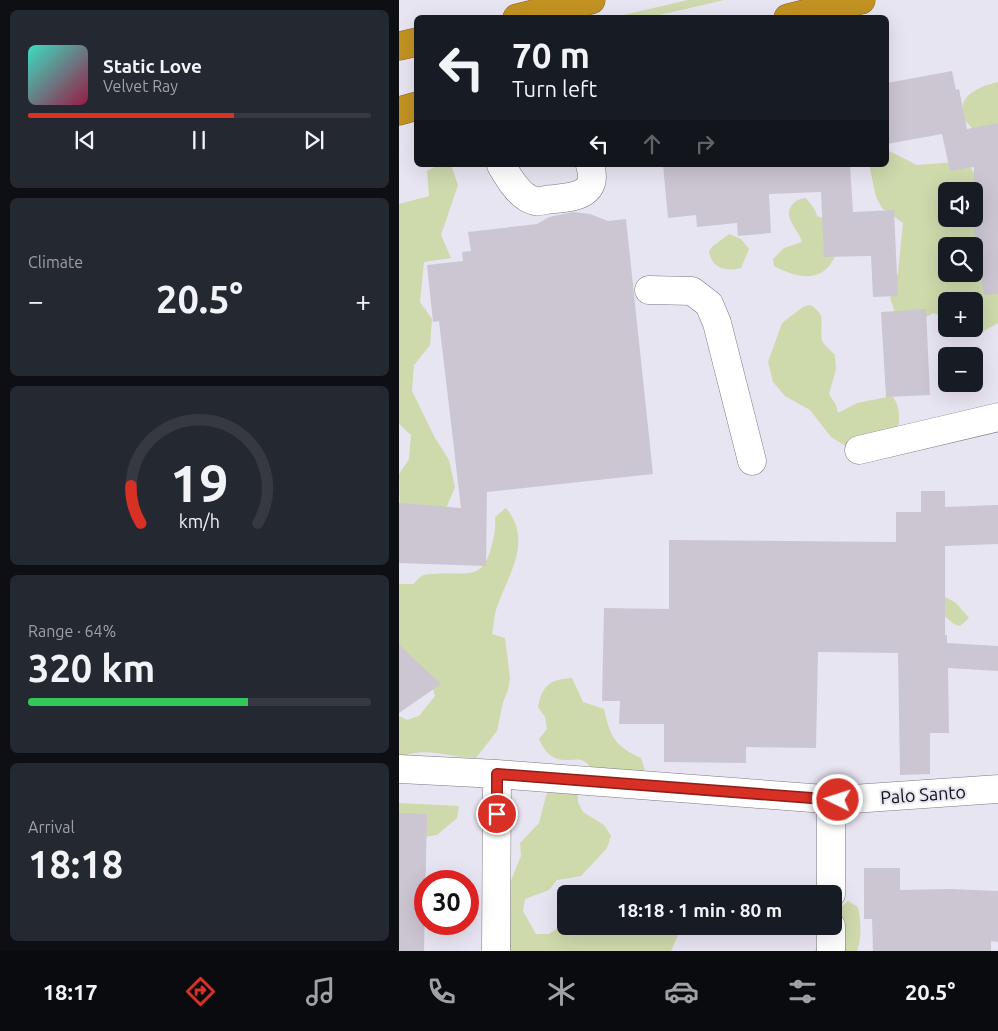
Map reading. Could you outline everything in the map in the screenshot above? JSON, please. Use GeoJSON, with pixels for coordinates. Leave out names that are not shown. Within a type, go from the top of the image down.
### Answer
{"type":"FeatureCollection","features":[{"type":"Feature","properties":{"kind":"highway"},"geometry":{"type":"LineString","coordinates":[[529,15],[591,0]]}},
{"type":"Feature","properties":{"kind":"highway"},"geometry":{"type":"LineString","coordinates":[[800,15],[861,0]]}},
{"type":"Feature","properties":{"kind":"highway"},"geometry":{"type":"LineString","coordinates":[[399,46],[414,43]]}},
{"type":"Feature","properties":{"kind":"highway"},"geometry":{"type":"LineString","coordinates":[[399,111],[414,107]]}},
{"type":"Feature","properties":{"kind":"street"},"geometry":{"type":"LineString","coordinates":[[502,167],[518,190],[534,201],[574,197],[587,191],[592,181],[590,167]]}},
{"type":"Feature","properties":{"kind":"street"},"geometry":{"type":"LineString","coordinates":[[649,290],[692,291],[709,304],[717,324],[752,461]]}},
{"type":"Feature","properties":{"kind":"street"},"geometry":{"type":"LineString","coordinates":[[859,450],[998,417]]}},
{"type":"Feature","properties":{"kind":"street","name":"Palo Santo"},"geometry":{"type":"LineString","coordinates":[[399,769],[497,774],[831,799],[998,789]]}},
{"type":"Feature","properties":{"kind":"street"},"geometry":{"type":"LineString","coordinates":[[496,951],[497,774]]}},
{"type":"Feature","properties":{"kind":"street"},"geometry":{"type":"LineString","coordinates":[[831,799],[831,885]]}},
{"type":"Feature","properties":{"kind":"street"},"geometry":{"type":"LineString","coordinates":[[831,935],[831,951]]}},
{"type":"Feature","properties":{"kind":"green space"},"geometry":{"type":"Polygon","coordinates":[[[688,0],[724,0],[660,15],[624,15],[688,0]]]}},
{"type":"Feature","properties":{"kind":"green space"},"geometry":{"type":"Polygon","coordinates":[[[998,82],[998,135],[979,136],[962,117],[963,104],[965,99],[973,92],[998,82]]]}},
{"type":"Feature","properties":{"kind":"green space"},"geometry":{"type":"Polygon","coordinates":[[[889,151],[917,165],[956,162],[968,164],[980,182],[938,182],[938,227],[983,227],[983,186],[992,199],[998,278],[998,323],[983,332],[983,292],[938,292],[938,315],[933,313],[910,327],[898,321],[890,298],[898,273],[903,223],[882,208],[876,197],[870,167],[889,167],[889,151]]]}},
{"type":"Feature","properties":{"kind":"green space"},"geometry":{"type":"Polygon","coordinates":[[[434,167],[452,167],[458,185],[441,235],[451,258],[424,262],[420,302],[432,319],[430,345],[414,365],[412,391],[435,438],[449,460],[455,487],[445,511],[400,504],[399,474],[409,459],[411,435],[399,424],[399,204],[429,196],[427,171],[434,167]]]}},
{"type":"Feature","properties":{"kind":"green space"},"geometry":{"type":"Polygon","coordinates":[[[806,198],[817,216],[823,218],[836,254],[831,264],[825,270],[809,276],[801,276],[774,266],[773,259],[784,248],[802,242],[792,224],[789,210],[798,200],[806,198]]]}},
{"type":"Feature","properties":{"kind":"green space"},"geometry":{"type":"Polygon","coordinates":[[[729,234],[741,239],[749,249],[741,268],[725,269],[716,265],[710,257],[709,251],[713,246],[729,234]]]}},
{"type":"Feature","properties":{"kind":"green space"},"geometry":{"type":"Polygon","coordinates":[[[810,305],[821,316],[823,342],[835,355],[836,369],[829,394],[836,405],[838,413],[857,403],[892,396],[897,403],[899,411],[898,429],[857,448],[844,445],[831,437],[810,410],[785,396],[773,382],[768,362],[782,323],[803,307],[810,305]]]}},
{"type":"Feature","properties":{"kind":"green space"},"geometry":{"type":"Polygon","coordinates":[[[506,508],[514,520],[518,533],[518,545],[512,569],[496,610],[492,634],[505,638],[510,678],[497,731],[476,758],[428,752],[409,754],[399,758],[399,716],[407,720],[419,716],[435,696],[432,684],[399,668],[399,584],[413,584],[426,574],[462,574],[476,571],[482,567],[491,548],[495,517],[506,508]]]}},
{"type":"Feature","properties":{"kind":"green space"},"geometry":{"type":"Polygon","coordinates":[[[945,597],[956,603],[969,618],[960,626],[944,616],[945,597]]]}},
{"type":"Feature","properties":{"kind":"green space"},"geometry":{"type":"Polygon","coordinates":[[[572,678],[583,702],[604,709],[611,734],[619,745],[641,758],[645,770],[635,777],[599,777],[584,761],[558,759],[547,752],[539,739],[547,729],[545,717],[538,707],[542,694],[548,685],[553,682],[572,678]]]}},
{"type":"Feature","properties":{"kind":"green space"},"geometry":{"type":"Polygon","coordinates":[[[559,775],[578,787],[578,802],[583,812],[604,825],[611,836],[607,848],[581,876],[557,880],[549,890],[525,899],[523,911],[536,934],[549,934],[557,928],[557,935],[678,935],[671,951],[509,951],[501,905],[521,856],[520,843],[539,823],[546,796],[559,775]]]}},
{"type":"Feature","properties":{"kind":"green space"},"geometry":{"type":"Polygon","coordinates":[[[399,803],[459,806],[457,818],[437,835],[412,839],[399,838],[399,803]]]}},
{"type":"Feature","properties":{"kind":"green space"},"geometry":{"type":"Polygon","coordinates":[[[848,901],[858,907],[860,935],[857,951],[815,951],[823,935],[842,935],[842,906],[848,901]]]}},
{"type":"Feature","properties":{"kind":"building"},"geometry":{"type":"Polygon","coordinates":[[[952,71],[956,90],[959,89],[967,129],[999,123],[999,294],[984,295],[982,282],[983,237],[975,237],[974,230],[974,227],[983,227],[983,182],[974,182],[974,167],[950,171],[942,134],[889,144],[889,83],[952,71]]]}},
{"type":"Feature","properties":{"kind":"building"},"geometry":{"type":"Polygon","coordinates":[[[663,167],[850,167],[853,212],[894,210],[898,296],[873,297],[871,256],[824,257],[821,192],[769,194],[771,233],[738,236],[737,223],[697,227],[696,215],[668,218],[663,167]]]}},
{"type":"Feature","properties":{"kind":"building"},"geometry":{"type":"Polygon","coordinates":[[[573,212],[590,214],[608,221],[626,219],[653,474],[487,492],[486,566],[399,563],[399,503],[461,508],[439,321],[433,322],[427,265],[463,261],[462,252],[471,251],[468,232],[537,224],[549,217],[573,212]]]}},
{"type":"Feature","properties":{"kind":"building"},"geometry":{"type":"Polygon","coordinates":[[[926,309],[930,395],[886,397],[881,312],[926,309]]]}},
{"type":"Feature","properties":{"kind":"building"},"geometry":{"type":"Polygon","coordinates":[[[921,491],[945,491],[945,507],[999,505],[999,544],[945,546],[945,635],[947,635],[947,643],[999,646],[999,671],[948,668],[949,733],[930,733],[930,774],[900,775],[898,653],[818,652],[816,748],[746,747],[746,763],[664,762],[664,724],[619,724],[620,701],[602,701],[604,608],[669,609],[669,540],[896,542],[896,512],[921,512],[921,491]]]}},
{"type":"Feature","properties":{"kind":"building"},"geometry":{"type":"Polygon","coordinates":[[[399,645],[441,684],[399,713],[399,645]]]}},
{"type":"Feature","properties":{"kind":"building"},"geometry":{"type":"Polygon","coordinates":[[[399,813],[427,814],[426,870],[414,870],[414,935],[424,935],[424,951],[399,951],[399,813]]]}},
{"type":"Feature","properties":{"kind":"building"},"geometry":{"type":"Polygon","coordinates":[[[864,868],[900,868],[900,890],[951,889],[999,891],[999,942],[991,941],[991,951],[873,951],[872,919],[864,919],[864,868]]]}},
{"type":"Feature","properties":{"kind":"route"},"geometry":{"type":"LineString","coordinates":[[497,814],[497,774],[838,800]]}}]}
